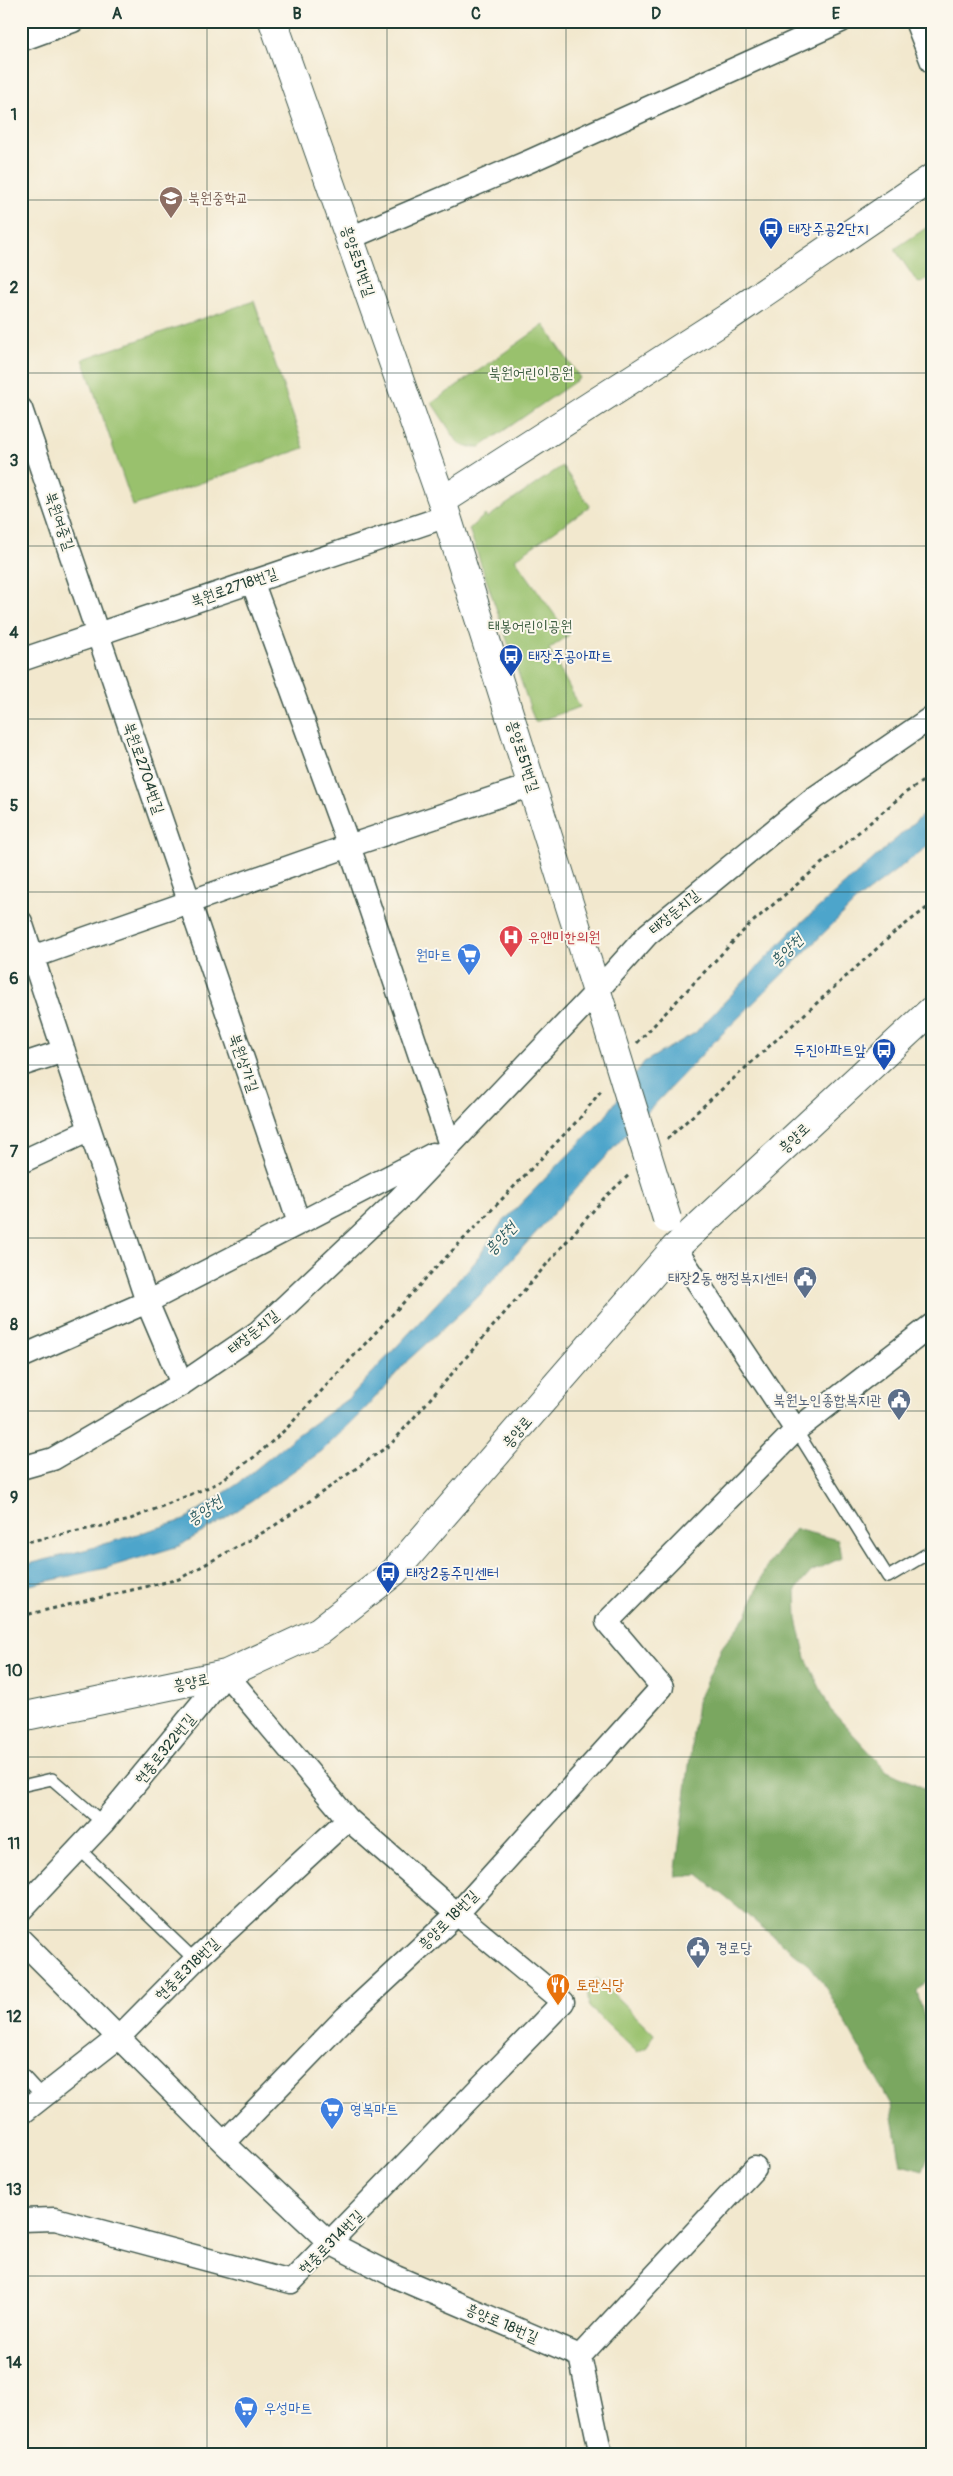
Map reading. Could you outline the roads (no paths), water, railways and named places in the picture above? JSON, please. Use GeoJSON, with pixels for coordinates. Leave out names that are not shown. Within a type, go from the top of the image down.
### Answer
{"type":"FeatureCollection","features":[{"type":"Feature","properties":{"kind":"street"},"geometry":{"type":"LineString","coordinates":[[21,40],[73,21]]}},
{"type":"Feature","properties":{"kind":"street","name":"흥양로51번길"},"geometry":{"type":"LineString","coordinates":[[273,21],[444,508],[676,1248]]}},
{"type":"Feature","properties":{"kind":"street"},"geometry":{"type":"LineString","coordinates":[[350,238],[530,161],[841,21]]}},
{"type":"Feature","properties":{"kind":"street"},"geometry":{"type":"LineString","coordinates":[[916,21],[932,62]]}},
{"type":"Feature","properties":{"kind":"street"},"geometry":{"type":"LineString","coordinates":[[444,508],[932,178]]}},
{"type":"Feature","properties":{"kind":"street","name":"북원여중길"},"geometry":{"type":"LineString","coordinates":[[21,409],[98,633]]}},
{"type":"Feature","properties":{"kind":"street","name":"북원로2718번길"},"geometry":{"type":"LineString","coordinates":[[21,660],[252,580],[444,508]]}},
{"type":"Feature","properties":{"kind":"street"},"geometry":{"type":"LineString","coordinates":[[21,1357],[147,1302],[450,1145],[349,846],[252,580]]}},
{"type":"Feature","properties":{"kind":"street","name":"북원로2704번길"},"geometry":{"type":"LineString","coordinates":[[98,633],[190,904]]}},
{"type":"Feature","properties":{"kind":"street","name":"태장둔치길"},"geometry":{"type":"LineString","coordinates":[[21,1468],[53,1459],[182,1384],[258,1332],[398,1200],[450,1145],[600,1001],[648,934],[814,798],[932,717]]}},
{"type":"Feature","properties":{"kind":"street"},"geometry":{"type":"LineString","coordinates":[[28,959],[190,904],[349,846],[532,785]]}},
{"type":"Feature","properties":{"kind":"street","name":"북원상가길"},"geometry":{"type":"LineString","coordinates":[[190,904],[299,1223]]}},
{"type":"Feature","properties":{"kind":"street"},"geometry":{"type":"LineString","coordinates":[[21,922],[28,959],[64,1051],[147,1302],[182,1384]]}},
{"type":"Feature","properties":{"kind":"street","name":"흥양로"},"geometry":{"type":"LineString","coordinates":[[21,1717],[226,1674],[319,1631],[394,1572],[676,1248],[932,1010]]}},
{"type":"Feature","properties":{"kind":"street"},"geometry":{"type":"LineString","coordinates":[[21,1065],[64,1051]]}},
{"type":"Feature","properties":{"kind":"street"},"geometry":{"type":"LineString","coordinates":[[21,1162],[90,1130]]}},
{"type":"Feature","properties":{"kind":"street"},"geometry":{"type":"LineString","coordinates":[[676,1248],[796,1430],[932,1325]]}},
{"type":"Feature","properties":{"kind":"street","name":"흥양로 18번길"},"geometry":{"type":"LineString","coordinates":[[224,2143],[346,2017],[457,1914],[662,1687],[607,1622],[796,1430]]}},
{"type":"Feature","properties":{"kind":"street"},"geometry":{"type":"LineString","coordinates":[[226,1674],[348,1819],[457,1914]]}},
{"type":"Feature","properties":{"kind":"street","name":"현충로322번길"},"geometry":{"type":"LineString","coordinates":[[21,1910],[104,1823],[226,1674]]}},
{"type":"Feature","properties":{"kind":"street","name":"현충로318번길"},"geometry":{"type":"LineString","coordinates":[[21,2114],[119,2037],[195,1960],[348,1819]]}},
{"type":"Feature","properties":{"kind":"street","name":"현충로314번길"},"geometry":{"type":"LineString","coordinates":[[21,2220],[55,2219],[291,2282],[563,2002],[457,1914]]}},
{"type":"Feature","properties":{"kind":"street","name":"흥양로 18번길"},"geometry":{"type":"LineString","coordinates":[[21,1940],[224,2143],[330,2243],[396,2277],[580,2356]]}},
{"type":"Feature","properties":{"kind":"street"},"geometry":{"type":"LineString","coordinates":[[600,2455],[580,2356],[755,2168]]}},
{"type":"Feature","properties":{"kind":"lane"},"geometry":{"type":"LineString","coordinates":[[796,1430],[888,1577],[932,1551]]}},
{"type":"Feature","properties":{"kind":"lane"},"geometry":{"type":"LineString","coordinates":[[21,1786],[52,1779],[104,1823]]}},
{"type":"Feature","properties":{"kind":"lane"},"geometry":{"type":"LineString","coordinates":[[79,1849],[195,1960]]}},
{"type":"Feature","properties":{"kind":"lane"},"geometry":{"type":"LineString","coordinates":[[21,2074],[43,2097]]}},
{"type":"Feature","properties":{"kind":"water","name":"흥양천"},"geometry":{"type":"Polygon","coordinates":[[[932,807],[932,843],[856,901],[708,1048],[587,1176],[478,1297],[408,1360],[366,1408],[322,1451],[225,1519],[179,1546],[106,1568],[21,1587],[21,1566],[88,1549],[184,1520],[239,1483],[296,1436],[349,1398],[475,1262],[500,1225],[605,1117],[644,1062],[695,1033],[792,931],[932,807]]]}},
{"type":"Feature","properties":{"kind":"place","name":"북원중학교"},"geometry":{"type":"Point","coordinates":[171,219]}},
{"type":"Feature","properties":{"kind":"place","name":"태장주공2단지"},"geometry":{"type":"Point","coordinates":[771,250]}},
{"type":"Feature","properties":{"kind":"place","name":"태장주공아파트"},"geometry":{"type":"Point","coordinates":[511,677]}},
{"type":"Feature","properties":{"kind":"place","name":"유앤미한의원"},"geometry":{"type":"Point","coordinates":[511,958]}},
{"type":"Feature","properties":{"kind":"place","name":"원마트"},"geometry":{"type":"Point","coordinates":[469,976]}},
{"type":"Feature","properties":{"kind":"place","name":"두진아파트앞"},"geometry":{"type":"Point","coordinates":[884,1071]}},
{"type":"Feature","properties":{"kind":"place","name":"태장2동 행정복지센터"},"geometry":{"type":"Point","coordinates":[805,1299]}},
{"type":"Feature","properties":{"kind":"place","name":"북원노인종합복지관"},"geometry":{"type":"Point","coordinates":[899,1421]}},
{"type":"Feature","properties":{"kind":"place","name":"태장2동주민센터"},"geometry":{"type":"Point","coordinates":[388,1594]}},
{"type":"Feature","properties":{"kind":"place","name":"경로당"},"geometry":{"type":"Point","coordinates":[698,1969]}},
{"type":"Feature","properties":{"kind":"place","name":"토란식당"},"geometry":{"type":"Point","coordinates":[558,2006]}},
{"type":"Feature","properties":{"kind":"place","name":"영복마트"},"geometry":{"type":"Point","coordinates":[332,2130]}},
{"type":"Feature","properties":{"kind":"place","name":"우성마트"},"geometry":{"type":"Point","coordinates":[246,2429]}},
{"type":"Feature","properties":{"kind":"park label","name":"북원어린이공원"},"geometry":{"type":"Point","coordinates":[531,373]}},
{"type":"Feature","properties":{"kind":"park label","name":"태봉어린이공원"},"geometry":{"type":"Point","coordinates":[530,626]}}]}
